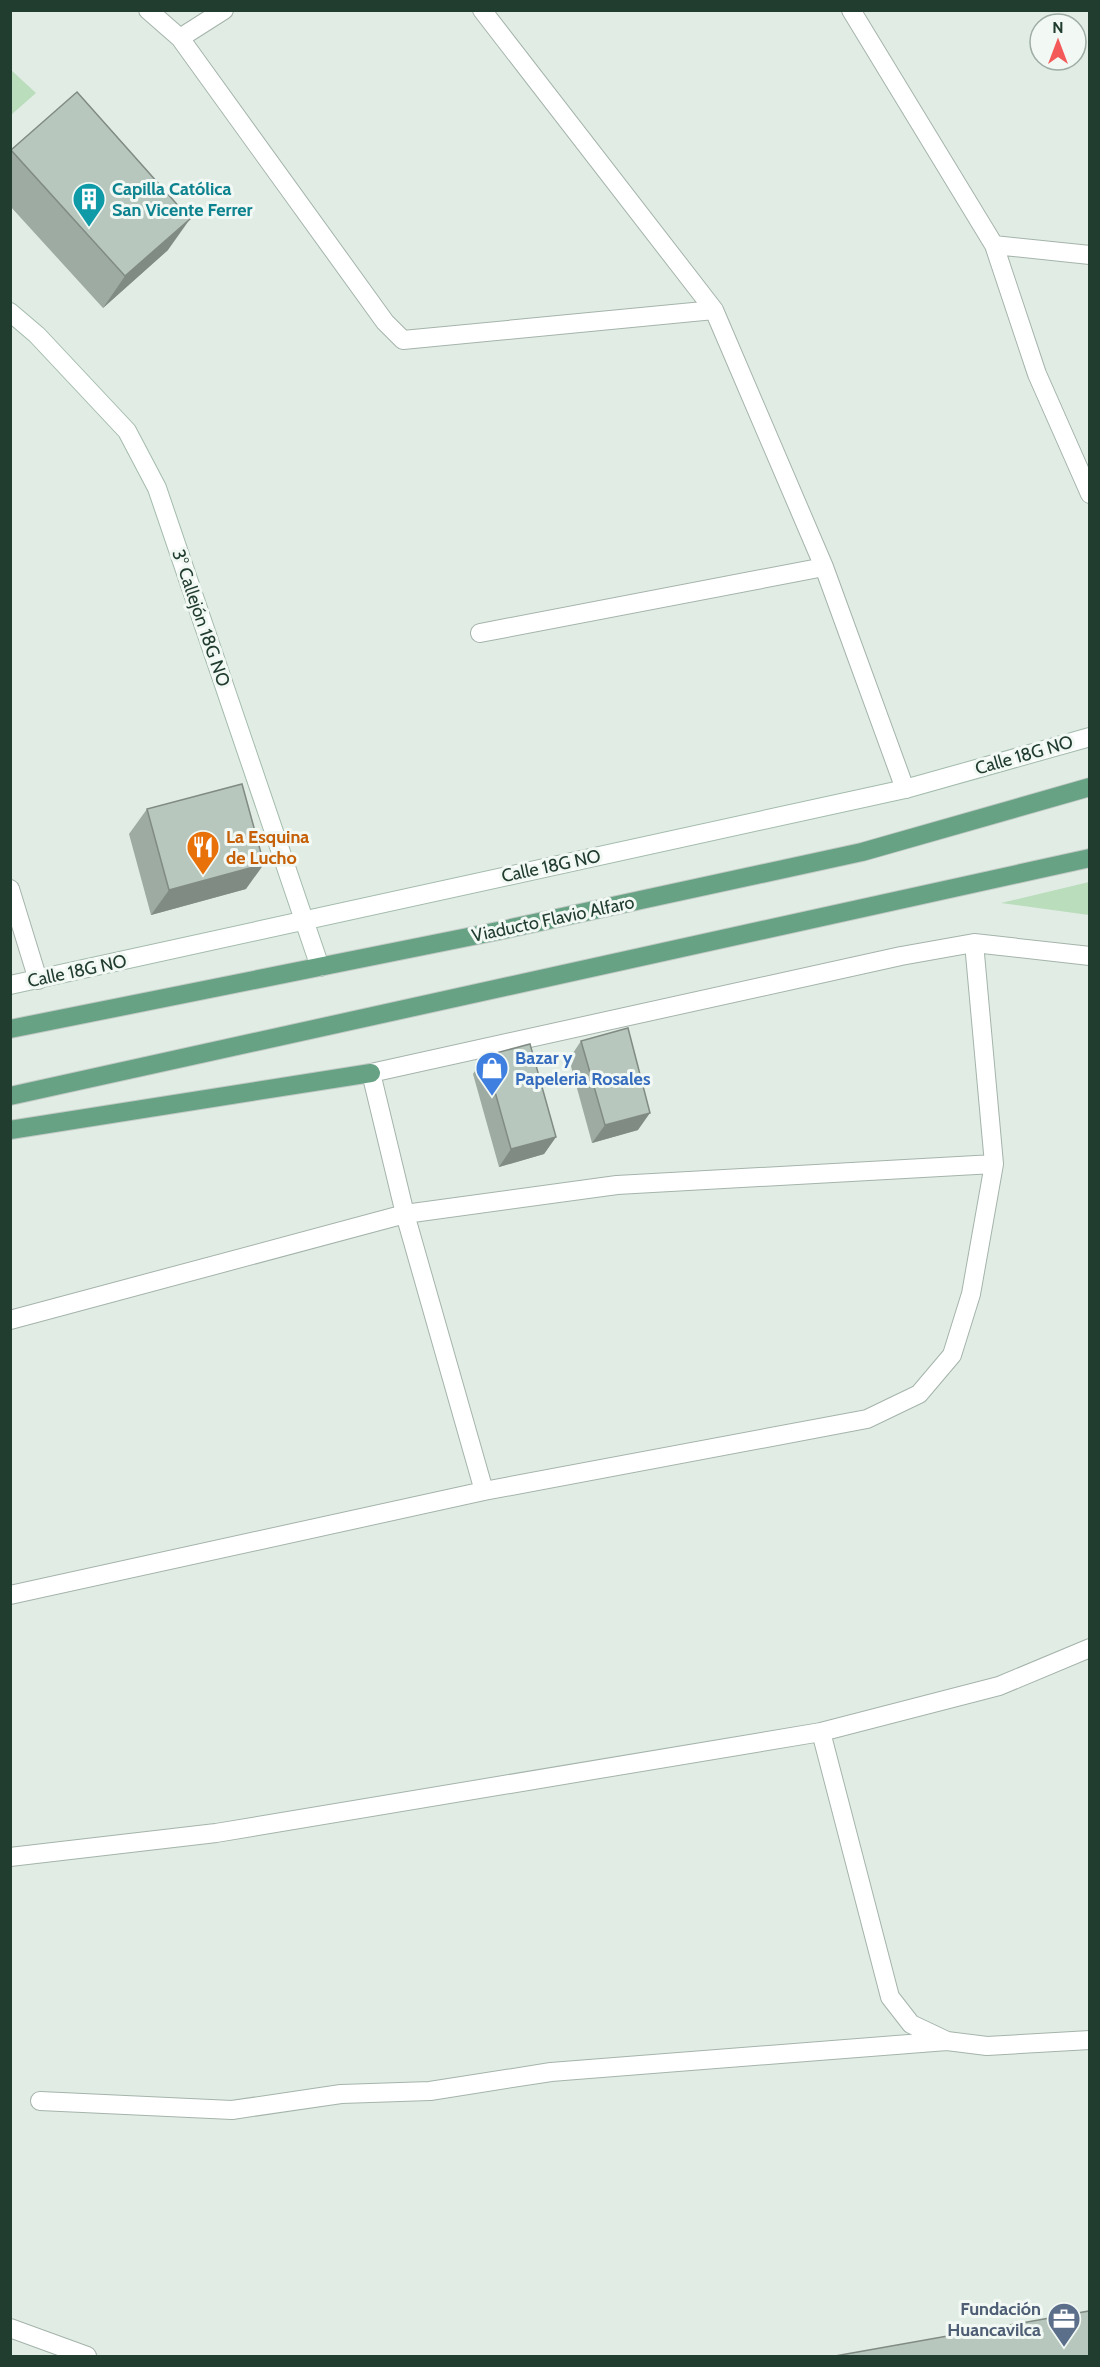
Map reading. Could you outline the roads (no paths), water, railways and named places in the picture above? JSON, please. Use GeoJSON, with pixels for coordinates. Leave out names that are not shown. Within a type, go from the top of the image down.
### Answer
{"type":"FeatureCollection","features":[{"type":"Feature","properties":{"kind":"main road","name":"Viaducto Flavio Alfaro"},"geometry":{"type":"LineString","coordinates":[[10,1029],[498,932],[862,852],[1089,787]]}},
{"type":"Feature","properties":{"kind":"main road"},"geometry":{"type":"LineString","coordinates":[[10,1096],[1089,858]]}},
{"type":"Feature","properties":{"kind":"main road"},"geometry":{"type":"LineString","coordinates":[[10,1130],[371,1072]]}},
{"type":"Feature","properties":{"kind":"street"},"geometry":{"type":"LineString","coordinates":[[148,10],[180,38],[385,322],[403,340],[714,310]]}},
{"type":"Feature","properties":{"kind":"street"},"geometry":{"type":"LineString","coordinates":[[180,38],[224,10]]}},
{"type":"Feature","properties":{"kind":"street"},"geometry":{"type":"LineString","coordinates":[[482,10],[714,310],[824,567],[904,789]]}},
{"type":"Feature","properties":{"kind":"street"},"geometry":{"type":"LineString","coordinates":[[851,10],[994,245],[1038,374],[1089,494]]}},
{"type":"Feature","properties":{"kind":"street"},"geometry":{"type":"LineString","coordinates":[[994,245],[1089,255]]}},
{"type":"Feature","properties":{"kind":"street","name":"3° Callejón 18G NO"},"geometry":{"type":"LineString","coordinates":[[10,312],[37,336],[127,431],[157,488],[320,967]]}},
{"type":"Feature","properties":{"kind":"street"},"geometry":{"type":"LineString","coordinates":[[480,633],[824,567]]}},
{"type":"Feature","properties":{"kind":"street","name":"Calle 18G NO"},"geometry":{"type":"LineString","coordinates":[[10,985],[904,789],[1089,737]]}},
{"type":"Feature","properties":{"kind":"street"},"geometry":{"type":"LineString","coordinates":[[10,889],[38,980]]}},
{"type":"Feature","properties":{"kind":"street"},"geometry":{"type":"LineString","coordinates":[[10,1595],[484,1491],[867,1419],[919,1394],[952,1355],[971,1294],[994,1164],[974,943]]}},
{"type":"Feature","properties":{"kind":"street"},"geometry":{"type":"LineString","coordinates":[[484,1491],[405,1214],[371,1072],[901,956],[974,943],[1089,956]]}},
{"type":"Feature","properties":{"kind":"street"},"geometry":{"type":"LineString","coordinates":[[10,1320],[405,1214],[617,1185],[994,1164]]}},
{"type":"Feature","properties":{"kind":"street"},"geometry":{"type":"LineString","coordinates":[[10,1857],[216,1833],[822,1732],[999,1686],[1089,1648]]}},
{"type":"Feature","properties":{"kind":"street"},"geometry":{"type":"LineString","coordinates":[[822,1732],[890,1997],[912,2024],[947,2041]]}},
{"type":"Feature","properties":{"kind":"street"},"geometry":{"type":"LineString","coordinates":[[40,2101],[232,2110],[341,2094],[430,2091],[551,2072],[947,2041],[987,2046],[1089,2040]]}},
{"type":"Feature","properties":{"kind":"street"},"geometry":{"type":"LineString","coordinates":[[10,2328],[87,2356]]}},
{"type":"Feature","properties":{"kind":"place","name":"Capilla Católica San Vicente Ferrer"},"geometry":{"type":"Point","coordinates":[89,228]}},
{"type":"Feature","properties":{"kind":"place","name":"La Esquina de Lucho"},"geometry":{"type":"Point","coordinates":[203,876]}},
{"type":"Feature","properties":{"kind":"place","name":"Bazar y Papeleria Rosales"},"geometry":{"type":"Point","coordinates":[492,1097]}},
{"type":"Feature","properties":{"kind":"place","name":"Fundación Huancavilca"},"geometry":{"type":"Point","coordinates":[1064,2348]}}]}
